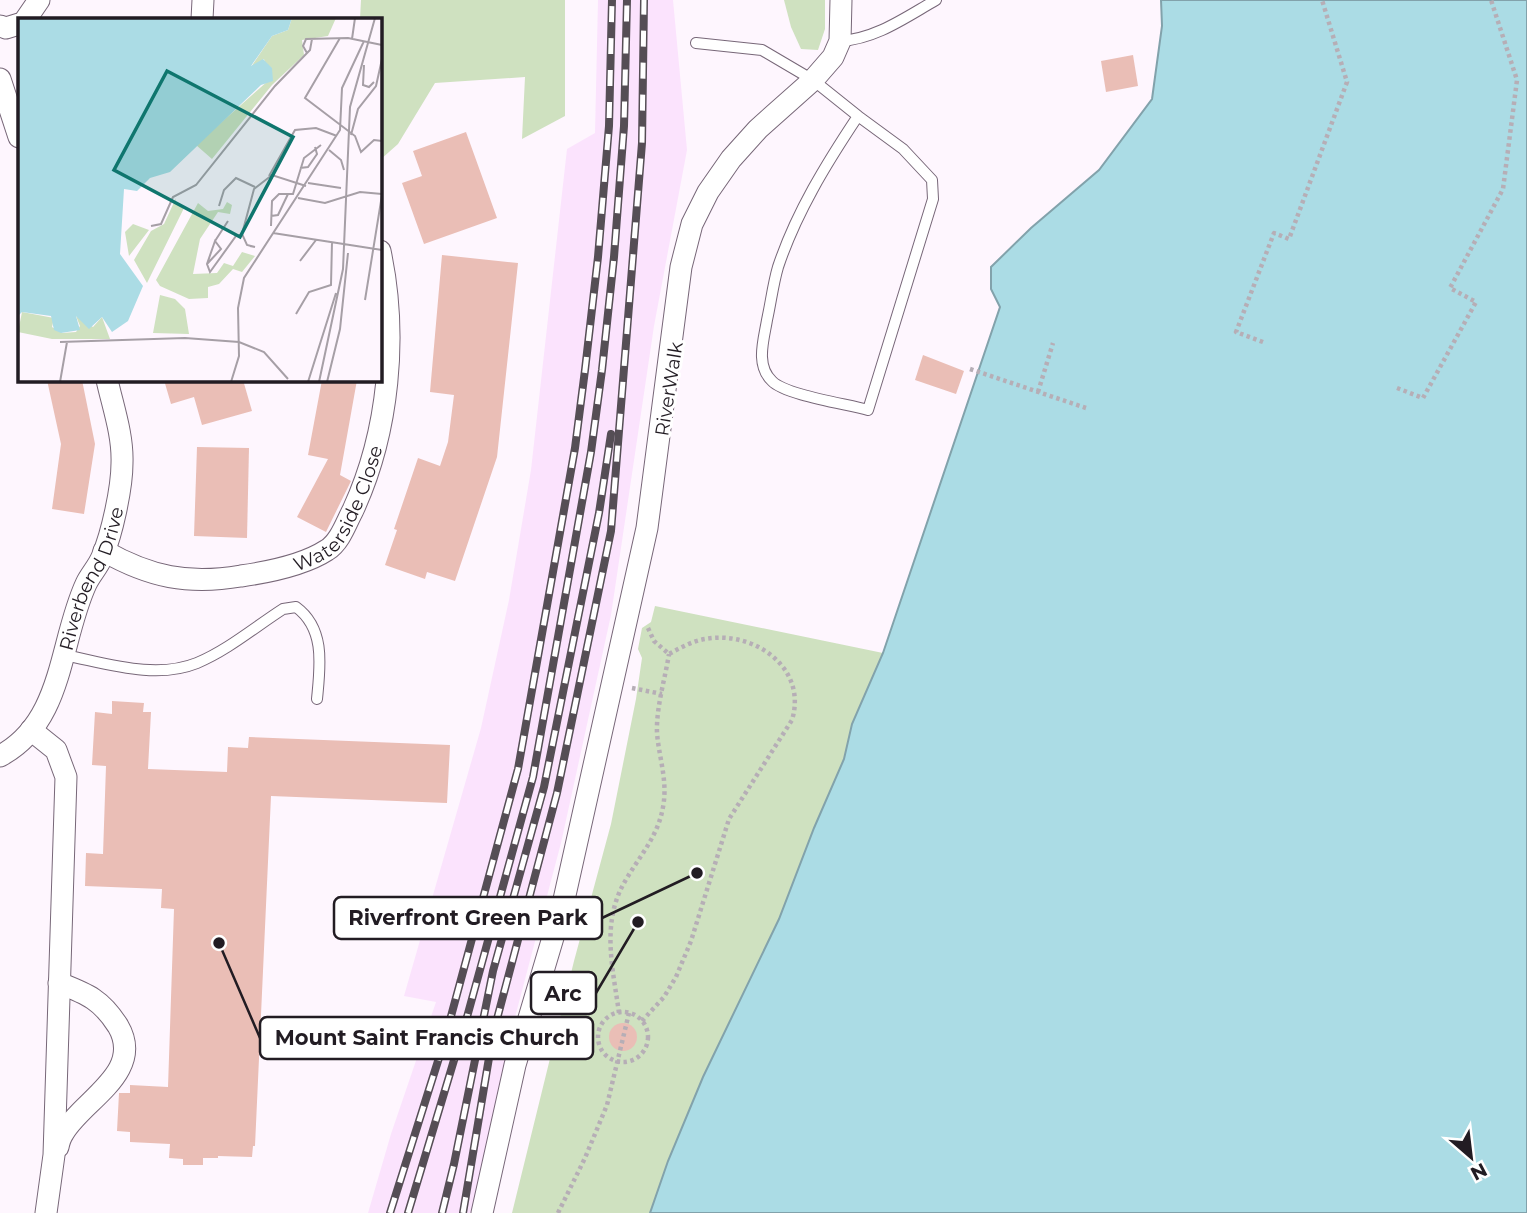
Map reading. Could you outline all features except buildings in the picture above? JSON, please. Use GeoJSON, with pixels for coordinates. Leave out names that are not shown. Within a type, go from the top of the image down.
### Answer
{"type":"FeatureCollection","features":[{"type":"Feature","properties":{"kind":"street"},"geometry":{"type":"LineString","coordinates":[[27,18],[39,0]]}},
{"type":"Feature","properties":{"kind":"street"},"geometry":{"type":"LineString","coordinates":[[202,18],[203,0]]}},
{"type":"Feature","properties":{"kind":"street"},"geometry":{"type":"LineString","coordinates":[[482,1213],[515,1065],[563,904],[647,528],[681,267],[692,224],[708,192],[731,159],[758,129],[813,80],[833,57],[840,41],[841,0]]}},
{"type":"Feature","properties":{"kind":"street"},"geometry":{"type":"LineString","coordinates":[[0,26],[6,28],[18,24]]}},
{"type":"Feature","properties":{"kind":"street"},"geometry":{"type":"LineString","coordinates":[[0,79],[18,134]]}},
{"type":"Feature","properties":{"kind":"street","name":"Waterside Close"},"geometry":{"type":"LineString","coordinates":[[104,551],[150,573],[194,579],[220,579],[288,565],[329,550],[343,530],[364,483],[380,427],[387,370],[388,324],[382,261]]}},
{"type":"Feature","properties":{"kind":"street","name":"Riverbend Drive"},"geometry":{"type":"LineString","coordinates":[[0,756],[17,745],[31,730],[53,692],[85,584],[104,551],[112,527],[122,465],[120,435],[107,382]]}},
{"type":"Feature","properties":{"kind":"street"},"geometry":{"type":"LineString","coordinates":[[31,730],[57,750],[66,777],[54,1155],[46,1213]]}},
{"type":"Feature","properties":{"kind":"street"},"geometry":{"type":"LineString","coordinates":[[54,1155],[63,1133],[119,1071],[124,1053],[120,1030],[103,1006],[92,995],[59,983]]}},
{"type":"Feature","properties":{"kind":"lane"},"geometry":{"type":"LineString","coordinates":[[840,41],[859,40],[878,32],[936,0]]}},
{"type":"Feature","properties":{"kind":"lane"},"geometry":{"type":"LineString","coordinates":[[696,43],[762,50],[813,80],[903,149],[932,180],[933,199],[868,410],[785,389],[772,381],[764,370],[761,352],[777,270],[790,234],[819,178],[858,116]]}},
{"type":"Feature","properties":{"kind":"lane"},"geometry":{"type":"LineString","coordinates":[[64,655],[122,667],[155,670],[178,668],[219,652],[283,609],[296,607],[311,624],[317,638],[320,658],[317,699]]}},
{"type":"Feature","properties":{"kind":"path"},"geometry":{"type":"LineString","coordinates":[[1263,342],[1236,332],[1274,233],[1289,239],[1347,82],[1322,0]]}},
{"type":"Feature","properties":{"kind":"path"},"geometry":{"type":"LineString","coordinates":[[1397,388],[1423,398],[1476,302],[1450,288],[1503,189],[1517,80],[1491,0]]}},
{"type":"Feature","properties":{"kind":"path"},"geometry":{"type":"LineString","coordinates":[[1038,392],[1054,343]]}},
{"type":"Feature","properties":{"kind":"path"},"geometry":{"type":"LineString","coordinates":[[970,369],[1086,408]]}},
{"type":"Feature","properties":{"kind":"path"},"geometry":{"type":"LineString","coordinates":[[647,625],[654,640],[669,654]]}},
{"type":"Feature","properties":{"kind":"path"},"geometry":{"type":"LineString","coordinates":[[642,1021],[664,997],[676,977],[691,941],[729,819],[792,720],[795,711],[792,686],[780,663],[774,655],[751,642],[702,639],[669,654]]}},
{"type":"Feature","properties":{"kind":"path"},"geometry":{"type":"LineString","coordinates":[[619,1013],[611,955],[611,921],[621,890],[652,838],[663,808],[665,781],[657,732],[669,654]]}},
{"type":"Feature","properties":{"kind":"path"},"geometry":{"type":"LineString","coordinates":[[558,1213],[607,1105],[629,1013]]}},
{"type":"Feature","properties":{"kind":"path"},"geometry":{"type":"LineString","coordinates":[[629,1013],[642,1021],[648,1030],[648,1041],[645,1051],[638,1058],[617,1062],[602,1051],[599,1042],[603,1023],[610,1016],[629,1013]]}},
{"type":"Feature","properties":{"kind":"shaded area"},"geometry":{"type":"Polygon","coordinates":[[[598,0],[673,0],[687,150],[654,326],[611,615],[561,843],[514,1021],[472,1213],[368,1213],[391,1134],[436,1002],[404,996],[481,728],[509,600],[531,470],[567,149],[595,133],[598,0]]]}},
{"type":"Feature","properties":{"kind":"green space"},"geometry":{"type":"Polygon","coordinates":[[[361,0],[565,0],[565,116],[522,139],[525,77],[435,83],[398,144],[382,158],[382,18],[360,18],[361,0]]]}},
{"type":"Feature","properties":{"kind":"green space"},"geometry":{"type":"Polygon","coordinates":[[[784,0],[825,0],[825,29],[818,50],[801,49],[791,27],[784,0]]]}},
{"type":"Feature","properties":{"kind":"green space"},"geometry":{"type":"Polygon","coordinates":[[[655,606],[883,653],[852,724],[844,759],[779,919],[703,1077],[668,1161],[650,1213],[512,1213],[611,824],[636,699],[642,658],[638,649],[642,628],[651,622],[655,606]]]}},
{"type":"Feature","properties":{"kind":"water"},"geometry":{"type":"Polygon","coordinates":[[[1161,0],[1527,0],[1527,1213],[650,1213],[668,1161],[703,1077],[779,919],[844,759],[852,724],[883,653],[1000,307],[991,289],[991,267],[1031,228],[1099,170],[1152,99],[1162,26],[1161,0]]]}},
{"type":"Feature","properties":{"kind":"railway"},"geometry":{"type":"LineString","coordinates":[[390,1213],[444,1042],[518,769],[575,448],[585,370],[609,126],[612,0]]}},
{"type":"Feature","properties":{"kind":"railway"},"geometry":{"type":"LineString","coordinates":[[408,1213],[467,1017],[533,777],[591,452],[602,370],[624,126],[627,0]]}},
{"type":"Feature","properties":{"kind":"railway"},"geometry":{"type":"LineString","coordinates":[[463,1213],[493,1034],[557,793],[611,531],[642,143],[644,0]]}},
{"type":"Feature","properties":{"kind":"railway"},"geometry":{"type":"LineString","coordinates":[[442,1213],[493,971],[544,787],[599,513],[611,434]]}},
{"type":"Feature","properties":{"kind":"place","name":"Riverfront Green Park"},"geometry":{"type":"Point","coordinates":[697,873]}},
{"type":"Feature","properties":{"kind":"place","name":"Arc"},"geometry":{"type":"Point","coordinates":[638,922]}},
{"type":"Feature","properties":{"kind":"place","name":"Mount Saint Francis Church"},"geometry":{"type":"Point","coordinates":[219,943]}}]}
